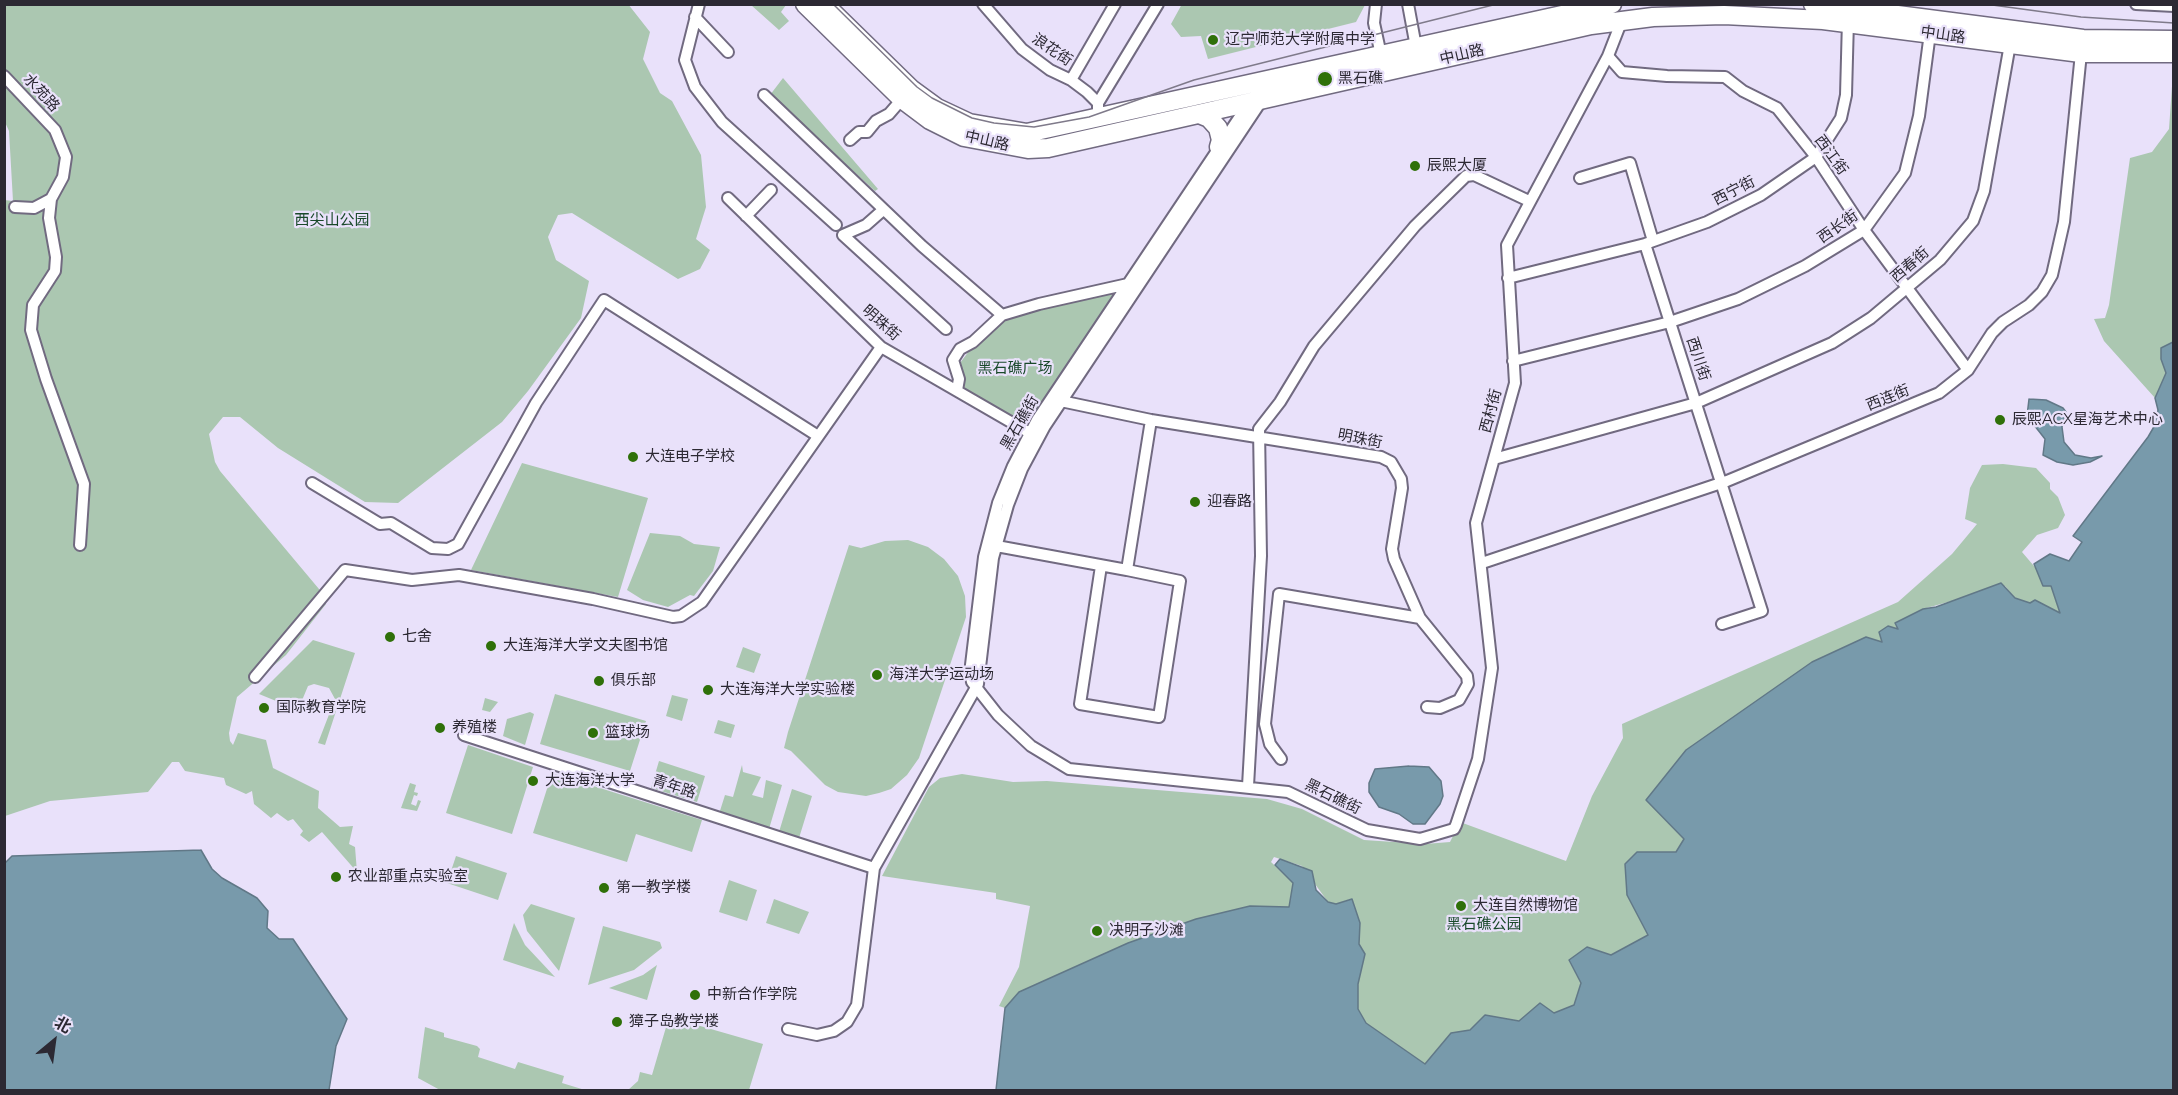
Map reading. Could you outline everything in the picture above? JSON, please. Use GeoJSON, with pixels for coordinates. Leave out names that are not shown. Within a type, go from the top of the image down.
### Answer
{"type":"FeatureCollection","features":[{"type":"Feature","properties":{"kind":"highway","name":"中山路"},"geometry":{"type":"LineString","coordinates":[[805,4],[902,99],[930,120],[964,137],[1028,149],[1048,148],[1199,114],[1247,106],[1622,20],[1848,12],[2083,39],[2174,40]]}},
{"type":"Feature","properties":{"kind":"highway","name":"中山路"},"geometry":{"type":"LineString","coordinates":[[824,4],[911,88],[937,108],[961,120],[987,128],[1027,133],[1098,111],[1209,94],[1612,4]]}},
{"type":"Feature","properties":{"kind":"highway","name":"中山路"},"geometry":{"type":"LineString","coordinates":[[1813,4],[1930,33],[2081,54],[2174,53]]}},
{"type":"Feature","properties":{"kind":"highway"},"geometry":{"type":"LineString","coordinates":[[1247,106],[1269,89],[1313,79],[1330,66]]}},
{"type":"Feature","properties":{"kind":"highway"},"geometry":{"type":"LineString","coordinates":[[1199,114],[1209,118],[1218,128],[1221,140],[1219,147]]}},
{"type":"Feature","properties":{"kind":"street"},"geometry":{"type":"LineString","coordinates":[[699,4],[685,60],[694,87],[722,122],[836,225]]}},
{"type":"Feature","properties":{"kind":"street","name":"浪花街"},"geometry":{"type":"LineString","coordinates":[[983,4],[1022,49],[1050,70],[1071,80],[1098,111]]}},
{"type":"Feature","properties":{"kind":"street"},"geometry":{"type":"LineString","coordinates":[[1071,80],[1115,4]]}},
{"type":"Feature","properties":{"kind":"street"},"geometry":{"type":"LineString","coordinates":[[1098,111],[1158,4]]}},
{"type":"Feature","properties":{"kind":"street"},"geometry":{"type":"LineString","coordinates":[[1376,4],[1374,23],[1381,55]]}},
{"type":"Feature","properties":{"kind":"street"},"geometry":{"type":"LineString","coordinates":[[1408,4],[1416,47]]}},
{"type":"Feature","properties":{"kind":"street"},"geometry":{"type":"LineString","coordinates":[[2136,4],[2174,6]]}},
{"type":"Feature","properties":{"kind":"street","name":"西宁街"},"geometry":{"type":"LineString","coordinates":[[1508,278],[1649,243],[1707,222],[1761,195],[1816,157],[1841,118],[1846,95],[1848,12]]}},
{"type":"Feature","properties":{"kind":"street"},"geometry":{"type":"LineString","coordinates":[[695,16],[728,52]]}},
{"type":"Feature","properties":{"kind":"street","name":"西村街"},"geometry":{"type":"LineString","coordinates":[[1454,829],[1478,759],[1492,668],[1476,523],[1515,383],[1507,245],[1608,56],[1622,20]]}},
{"type":"Feature","properties":{"kind":"street","name":"西长街"},"geometry":{"type":"LineString","coordinates":[[1513,361],[1670,322],[1738,299],[1805,266],[1864,230],[1905,173],[1919,116],[1930,33]]}},
{"type":"Feature","properties":{"kind":"street","name":"西春街"},"geometry":{"type":"LineString","coordinates":[[1494,459],[1696,403],[1832,343],[1871,318],[1940,260],[1973,221],[1984,191],[2010,44]]}},
{"type":"Feature","properties":{"kind":"street","name":"西连街"},"geometry":{"type":"LineString","coordinates":[[1482,563],[1722,483],[1939,393],[1968,370],[1992,333],[2003,322],[2030,305],[2042,292],[2052,275],[2064,222],[2081,54]]}},
{"type":"Feature","properties":{"kind":"street","name":"西江街"},"geometry":{"type":"LineString","coordinates":[[1608,56],[1622,72],[1667,76],[1725,77],[1743,91],[1777,108],[1816,157],[1864,230],[1968,370]]}},
{"type":"Feature","properties":{"kind":"street","name":"水苑路"},"geometry":{"type":"LineString","coordinates":[[4,76],[55,130],[66,157],[63,177],[51,199]]}},
{"type":"Feature","properties":{"kind":"street"},"geometry":{"type":"LineString","coordinates":[[1209,94],[1247,106]]}},
{"type":"Feature","properties":{"kind":"street"},"geometry":{"type":"LineString","coordinates":[[764,95],[883,210],[1002,315]]}},
{"type":"Feature","properties":{"kind":"street"},"geometry":{"type":"LineString","coordinates":[[850,140],[859,132],[867,132],[876,121],[889,114],[902,99]]}},
{"type":"Feature","properties":{"kind":"street","name":"黑石礁街"},"geometry":{"type":"LineString","coordinates":[[1237,137],[1247,106]]}},
{"type":"Feature","properties":{"kind":"street","name":"黑石礁街"},"geometry":{"type":"LineString","coordinates":[[1056,400],[1237,137],[1247,106]]}},
{"type":"Feature","properties":{"kind":"street","name":"黑石礁街"},"geometry":{"type":"LineString","coordinates":[[1247,106],[1128,284],[1005,484],[991,545],[970,673],[976,689],[998,715],[1031,746],[1069,769],[1288,792],[1367,830],[1420,839],[1454,829]]}},
{"type":"Feature","properties":{"kind":"street","name":"西川街"},"geometry":{"type":"LineString","coordinates":[[1580,178],[1630,163],[1670,322],[1762,611],[1722,624]]}},
{"type":"Feature","properties":{"kind":"street"},"geometry":{"type":"LineString","coordinates":[[1248,786],[1261,556],[1257,438],[1259,429],[1280,402],[1314,346],[1415,226],[1466,176],[1474,175],[1529,201]]}},
{"type":"Feature","properties":{"kind":"street"},"geometry":{"type":"LineString","coordinates":[[746,216],[771,190]]}},
{"type":"Feature","properties":{"kind":"street","name":"明珠街"},"geometry":{"type":"LineString","coordinates":[[728,198],[881,347],[1034,435]]}},
{"type":"Feature","properties":{"kind":"street"},"geometry":{"type":"LineString","coordinates":[[15,207],[34,208],[51,199]]}},
{"type":"Feature","properties":{"kind":"street"},"geometry":{"type":"LineString","coordinates":[[51,199],[49,219],[56,256],[56,271],[33,305],[31,330],[45,380],[84,484],[80,545]]}},
{"type":"Feature","properties":{"kind":"street"},"geometry":{"type":"LineString","coordinates":[[883,210],[866,225],[843,235],[946,329]]}},
{"type":"Feature","properties":{"kind":"street"},"geometry":{"type":"LineString","coordinates":[[957,390],[958,380],[953,360],[960,349],[973,342],[1002,315],[1128,284]]}},
{"type":"Feature","properties":{"kind":"street"},"geometry":{"type":"LineString","coordinates":[[312,483],[380,524],[391,523],[432,548],[448,549],[458,543],[536,403],[604,300],[818,436]]}},
{"type":"Feature","properties":{"kind":"street"},"geometry":{"type":"LineString","coordinates":[[255,677],[345,570],[412,580],[459,574],[594,598],[673,617],[681,616],[702,602],[881,347]]}},
{"type":"Feature","properties":{"kind":"street","name":"明珠街"},"geometry":{"type":"LineString","coordinates":[[1056,400],[1151,420],[1381,457],[1391,462],[1401,479],[1402,488],[1392,549],[1394,559],[1420,618],[1467,676],[1465,691],[1451,704],[1440,708],[1428,707]]}},
{"type":"Feature","properties":{"kind":"street"},"geometry":{"type":"LineString","coordinates":[[1127,570],[1151,420]]}},
{"type":"Feature","properties":{"kind":"street"},"geometry":{"type":"LineString","coordinates":[[991,545],[1180,581],[1159,717],[1080,704],[1101,566]]}},
{"type":"Feature","properties":{"kind":"street"},"geometry":{"type":"LineString","coordinates":[[1281,759],[1270,744],[1265,724],[1279,594],[1420,618]]}},
{"type":"Feature","properties":{"kind":"street"},"geometry":{"type":"LineString","coordinates":[[788,1029],[817,1035],[834,1032],[847,1023],[857,1005],[874,868],[976,689]]}},
{"type":"Feature","properties":{"kind":"street","name":"青年路"},"geometry":{"type":"LineString","coordinates":[[464,735],[874,868]]}},
{"type":"Feature","properties":{"kind":"green space","name":"西尖山公园"},"geometry":{"type":"Polygon","coordinates":[[[628,4],[650,32],[643,59],[660,93],[672,101],[701,155],[706,207],[696,239],[710,250],[700,269],[678,279],[572,213],[558,215],[548,237],[556,260],[589,281],[581,318],[528,391],[502,422],[398,503],[365,502],[278,448],[240,417],[223,417],[209,434],[215,462],[220,471],[324,595],[326,604],[286,655],[237,697],[229,733],[230,741],[233,745],[238,733],[266,740],[273,768],[319,791],[318,808],[340,827],[353,826],[349,844],[355,847],[357,872],[322,832],[309,842],[300,835],[303,831],[293,819],[288,821],[277,813],[271,818],[254,804],[252,791],[246,794],[226,785],[224,778],[185,771],[179,762],[172,762],[148,792],[50,801],[5,816],[4,200],[13,201],[9,131],[4,120],[5,5],[628,4]]]}},
{"type":"Feature","properties":{"kind":"green space","name":"辽宁师范大学附属中学"},"geometry":{"type":"Polygon","coordinates":[[[1182,4],[1365,5],[1356,22],[1208,59],[1201,36],[1181,37],[1171,24],[1182,4]]]}},
{"type":"Feature","properties":{"kind":"green space"},"geometry":{"type":"Polygon","coordinates":[[[751,5],[786,5],[781,12],[789,21],[779,30],[751,5]]]}},
{"type":"Feature","properties":{"kind":"green space"},"geometry":{"type":"Polygon","coordinates":[[[2173,72],[2173,342],[2161,348],[2161,359],[2166,373],[2155,398],[2104,341],[2094,319],[2105,318],[2109,305],[2130,158],[2152,152],[2169,129],[2173,72]]]}},
{"type":"Feature","properties":{"kind":"green space"},"geometry":{"type":"Polygon","coordinates":[[[783,78],[878,189],[875,191],[770,95],[783,78]]]}},
{"type":"Feature","properties":{"kind":"green space","name":"黑石礁广场"},"geometry":{"type":"Polygon","coordinates":[[[1122,287],[1029,427],[964,389],[960,363],[969,351],[1007,318],[1122,287]]]}},
{"type":"Feature","properties":{"kind":"green space"},"geometry":{"type":"Polygon","coordinates":[[[522,463],[648,498],[618,597],[471,570],[522,463]]]}},
{"type":"Feature","properties":{"kind":"green space","name":"黑石礁公园"},"geometry":{"type":"Polygon","coordinates":[[[2003,464],[2036,468],[2050,483],[2050,489],[2058,497],[2065,515],[2058,528],[2037,535],[2022,552],[2051,586],[2061,614],[2035,600],[2030,604],[2015,598],[2005,586],[1923,609],[1895,624],[1898,629],[1882,643],[1866,637],[1812,662],[1646,800],[1684,839],[1676,852],[1637,852],[1627,895],[1648,935],[1611,955],[1587,947],[1569,961],[1581,983],[1574,1005],[1554,1013],[1540,1003],[1520,1021],[1485,1015],[1470,1030],[1451,1033],[1425,1064],[1366,1023],[1358,1009],[1358,984],[1365,954],[1359,944],[1360,923],[1351,899],[1336,904],[1328,902],[1302,866],[1274,857],[1271,862],[1293,883],[1289,907],[1250,906],[1196,919],[1128,943],[1019,992],[1005,1008],[999,1006],[1019,967],[1030,906],[996,899],[996,893],[882,876],[929,787],[940,778],[962,774],[1013,782],[1047,781],[1267,799],[1302,809],[1364,840],[1425,844],[1450,842],[1460,822],[1566,861],[1592,796],[1623,738],[1622,724],[1898,602],[1952,554],[1977,524],[1965,519],[1970,488],[1982,465],[2003,464]]]}},
{"type":"Feature","properties":{"kind":"green space"},"geometry":{"type":"Polygon","coordinates":[[[650,533],[680,536],[694,544],[720,547],[713,571],[694,596],[690,595],[668,607],[643,600],[627,590],[650,533]]]}},
{"type":"Feature","properties":{"kind":"green space","name":"海洋大学运动场"},"geometry":{"type":"Polygon","coordinates":[[[908,540],[928,547],[944,559],[958,576],[965,596],[966,617],[919,758],[907,775],[891,789],[879,793],[866,796],[838,792],[825,785],[791,751],[784,748],[788,732],[849,545],[861,548],[885,541],[908,540]]]}},
{"type":"Feature","properties":{"kind":"green space"},"geometry":{"type":"Polygon","coordinates":[[[313,640],[355,653],[325,745],[318,743],[335,699],[329,688],[314,684],[308,686],[298,710],[259,694],[313,640]]]}},
{"type":"Feature","properties":{"kind":"green space"},"geometry":{"type":"Polygon","coordinates":[[[743,647],[761,654],[754,673],[736,667],[743,647]]]}},
{"type":"Feature","properties":{"kind":"green space","name":"篮球场"},"geometry":{"type":"Polygon","coordinates":[[[555,694],[646,721],[630,771],[540,744],[555,694]]]}},
{"type":"Feature","properties":{"kind":"green space"},"geometry":{"type":"Polygon","coordinates":[[[672,695],[688,699],[682,721],[666,716],[672,695]]]}},
{"type":"Feature","properties":{"kind":"green space"},"geometry":{"type":"Polygon","coordinates":[[[485,698],[498,702],[490,712],[482,710],[485,698]]]}},
{"type":"Feature","properties":{"kind":"green space"},"geometry":{"type":"Polygon","coordinates":[[[530,712],[534,714],[525,745],[503,736],[507,719],[530,712]]]}},
{"type":"Feature","properties":{"kind":"green space"},"geometry":{"type":"Polygon","coordinates":[[[718,720],[735,725],[731,738],[714,733],[718,720]]]}},
{"type":"Feature","properties":{"kind":"green space"},"geometry":{"type":"Polygon","coordinates":[[[468,745],[533,767],[512,834],[446,813],[468,745]]]}},
{"type":"Feature","properties":{"kind":"green space"},"geometry":{"type":"Polygon","coordinates":[[[659,761],[705,776],[697,802],[651,788],[659,761]]]}},
{"type":"Feature","properties":{"kind":"green space"},"geometry":{"type":"Polygon","coordinates":[[[742,765],[743,772],[761,777],[752,795],[763,798],[766,780],[782,785],[769,829],[719,814],[725,795],[733,797],[742,765]]]}},
{"type":"Feature","properties":{"kind":"green space"},"geometry":{"type":"Polygon","coordinates":[[[552,773],[702,820],[692,852],[636,834],[627,862],[533,833],[552,773]]]}},
{"type":"Feature","properties":{"kind":"green space"},"geometry":{"type":"Polygon","coordinates":[[[410,783],[416,785],[414,792],[418,793],[417,796],[414,795],[411,804],[416,806],[418,800],[421,801],[417,811],[401,808],[410,783]]]}},
{"type":"Feature","properties":{"kind":"green space"},"geometry":{"type":"Polygon","coordinates":[[[792,789],[812,796],[799,838],[779,832],[792,789]]]}},
{"type":"Feature","properties":{"kind":"green space"},"geometry":{"type":"Polygon","coordinates":[[[456,856],[507,873],[498,900],[447,883],[456,856]]]}},
{"type":"Feature","properties":{"kind":"green space"},"geometry":{"type":"Polygon","coordinates":[[[729,880],[757,890],[747,921],[719,912],[729,880]]]}},
{"type":"Feature","properties":{"kind":"green space"},"geometry":{"type":"Polygon","coordinates":[[[774,899],[809,912],[799,934],[766,923],[774,899]]]}},
{"type":"Feature","properties":{"kind":"green space"},"geometry":{"type":"Polygon","coordinates":[[[531,904],[575,918],[559,971],[527,931],[523,915],[531,904]]]}},
{"type":"Feature","properties":{"kind":"green space"},"geometry":{"type":"Polygon","coordinates":[[[514,923],[525,945],[555,977],[503,960],[514,923]]]}},
{"type":"Feature","properties":{"kind":"green space"},"geometry":{"type":"Polygon","coordinates":[[[603,926],[660,942],[662,948],[634,970],[588,985],[603,926]]]}},
{"type":"Feature","properties":{"kind":"green space"},"geometry":{"type":"Polygon","coordinates":[[[657,965],[647,1000],[609,988],[643,975],[657,965]]]}},
{"type":"Feature","properties":{"kind":"green space"},"geometry":{"type":"Polygon","coordinates":[[[669,1017],[763,1044],[749,1090],[628,1090],[638,1081],[640,1072],[652,1075],[669,1017]]]}},
{"type":"Feature","properties":{"kind":"green space"},"geometry":{"type":"Polygon","coordinates":[[[425,1027],[444,1033],[444,1037],[477,1046],[480,1049],[478,1057],[515,1069],[518,1062],[564,1076],[562,1083],[585,1090],[440,1090],[418,1078],[425,1027]]]}},
{"type":"Feature","properties":{"kind":"water"},"geometry":{"type":"Polygon","coordinates":[[[2173,342],[2173,1090],[996,1090],[1005,1008],[1019,992],[1128,943],[1196,919],[1250,906],[1289,907],[1293,883],[1275,865],[1280,859],[1312,871],[1316,890],[1328,902],[1336,904],[1352,899],[1360,923],[1359,944],[1365,954],[1358,984],[1358,1009],[1366,1023],[1425,1064],[1451,1033],[1470,1030],[1485,1015],[1519,1021],[1540,1003],[1554,1013],[1574,1005],[1581,983],[1569,960],[1587,947],[1611,955],[1648,935],[1627,895],[1625,864],[1637,852],[1676,852],[1684,839],[1646,800],[1686,750],[1812,662],[1866,637],[1882,642],[1879,632],[1888,626],[1898,629],[1895,623],[1923,609],[1936,607],[2001,583],[2015,598],[2030,603],[2035,600],[2060,613],[2051,586],[2043,586],[2034,564],[2050,554],[2069,561],[2082,542],[2073,536],[2148,437],[2155,425],[2158,410],[2155,398],[2166,373],[2161,359],[2161,348],[2173,342]]]}},
{"type":"Feature","properties":{"kind":"water"},"geometry":{"type":"Polygon","coordinates":[[[2029,399],[2046,400],[2063,408],[2066,412],[2062,427],[2064,442],[2075,455],[2091,458],[2102,456],[2090,462],[2073,465],[2057,462],[2043,455],[2045,439],[2027,416],[2029,399]]]}},
{"type":"Feature","properties":{"kind":"water"},"geometry":{"type":"Polygon","coordinates":[[[1429,767],[1441,781],[1443,796],[1440,804],[1425,824],[1413,824],[1399,814],[1379,807],[1369,792],[1369,783],[1375,769],[1429,767]]]}},
{"type":"Feature","properties":{"kind":"water"},"geometry":{"type":"Polygon","coordinates":[[[201,850],[212,869],[222,878],[257,898],[268,911],[267,928],[279,939],[293,939],[347,1019],[336,1046],[329,1090],[5,1090],[5,863],[12,856],[201,850]]]}},
{"type":"Feature","properties":{"kind":"tram line"},"geometry":{"type":"LineString","coordinates":[[833,4],[917,87],[932,98],[972,118],[1034,127],[1089,117],[1194,80],[1497,4]]}},
{"type":"Feature","properties":{"kind":"tram line"},"geometry":{"type":"LineString","coordinates":[[1985,4],[2081,17],[2174,23]]}},
{"type":"Feature","properties":{"kind":"place","name":"辽宁师范大学附属中学"},"geometry":{"type":"Point","coordinates":[1213,40]}},
{"type":"Feature","properties":{"kind":"place","name":"黑石礁"},"geometry":{"type":"Point","coordinates":[1325,79]}},
{"type":"Feature","properties":{"kind":"place","name":"辰熙大厦"},"geometry":{"type":"Point","coordinates":[1415,166]}},
{"type":"Feature","properties":{"kind":"place","name":"辰熙ACX星海艺术中心"},"geometry":{"type":"Point","coordinates":[2000,420]}},
{"type":"Feature","properties":{"kind":"place","name":"大连电子学校"},"geometry":{"type":"Point","coordinates":[633,457]}},
{"type":"Feature","properties":{"kind":"place","name":"迎春路"},"geometry":{"type":"Point","coordinates":[1195,502]}},
{"type":"Feature","properties":{"kind":"place","name":"七舍"},"geometry":{"type":"Point","coordinates":[390,637]}},
{"type":"Feature","properties":{"kind":"place","name":"大连海洋大学文夫图书馆"},"geometry":{"type":"Point","coordinates":[491,646]}},
{"type":"Feature","properties":{"kind":"place","name":"海洋大学运动场"},"geometry":{"type":"Point","coordinates":[877,675]}},
{"type":"Feature","properties":{"kind":"place","name":"俱乐部"},"geometry":{"type":"Point","coordinates":[599,681]}},
{"type":"Feature","properties":{"kind":"place","name":"大连海洋大学实验楼"},"geometry":{"type":"Point","coordinates":[708,690]}},
{"type":"Feature","properties":{"kind":"place","name":"国际教育学院"},"geometry":{"type":"Point","coordinates":[264,708]}},
{"type":"Feature","properties":{"kind":"place","name":"养殖楼"},"geometry":{"type":"Point","coordinates":[440,728]}},
{"type":"Feature","properties":{"kind":"place","name":"篮球场"},"geometry":{"type":"Point","coordinates":[593,733]}},
{"type":"Feature","properties":{"kind":"place","name":"大连海洋大学"},"geometry":{"type":"Point","coordinates":[533,781]}},
{"type":"Feature","properties":{"kind":"place","name":"农业部重点实验室"},"geometry":{"type":"Point","coordinates":[336,877]}},
{"type":"Feature","properties":{"kind":"place","name":"第一教学楼"},"geometry":{"type":"Point","coordinates":[604,888]}},
{"type":"Feature","properties":{"kind":"place","name":"大连自然博物馆"},"geometry":{"type":"Point","coordinates":[1461,906]}},
{"type":"Feature","properties":{"kind":"place","name":"决明子沙滩"},"geometry":{"type":"Point","coordinates":[1097,931]}},
{"type":"Feature","properties":{"kind":"place","name":"中新合作学院"},"geometry":{"type":"Point","coordinates":[695,995]}},
{"type":"Feature","properties":{"kind":"place","name":"獐子岛教学楼"},"geometry":{"type":"Point","coordinates":[617,1022]}}]}
